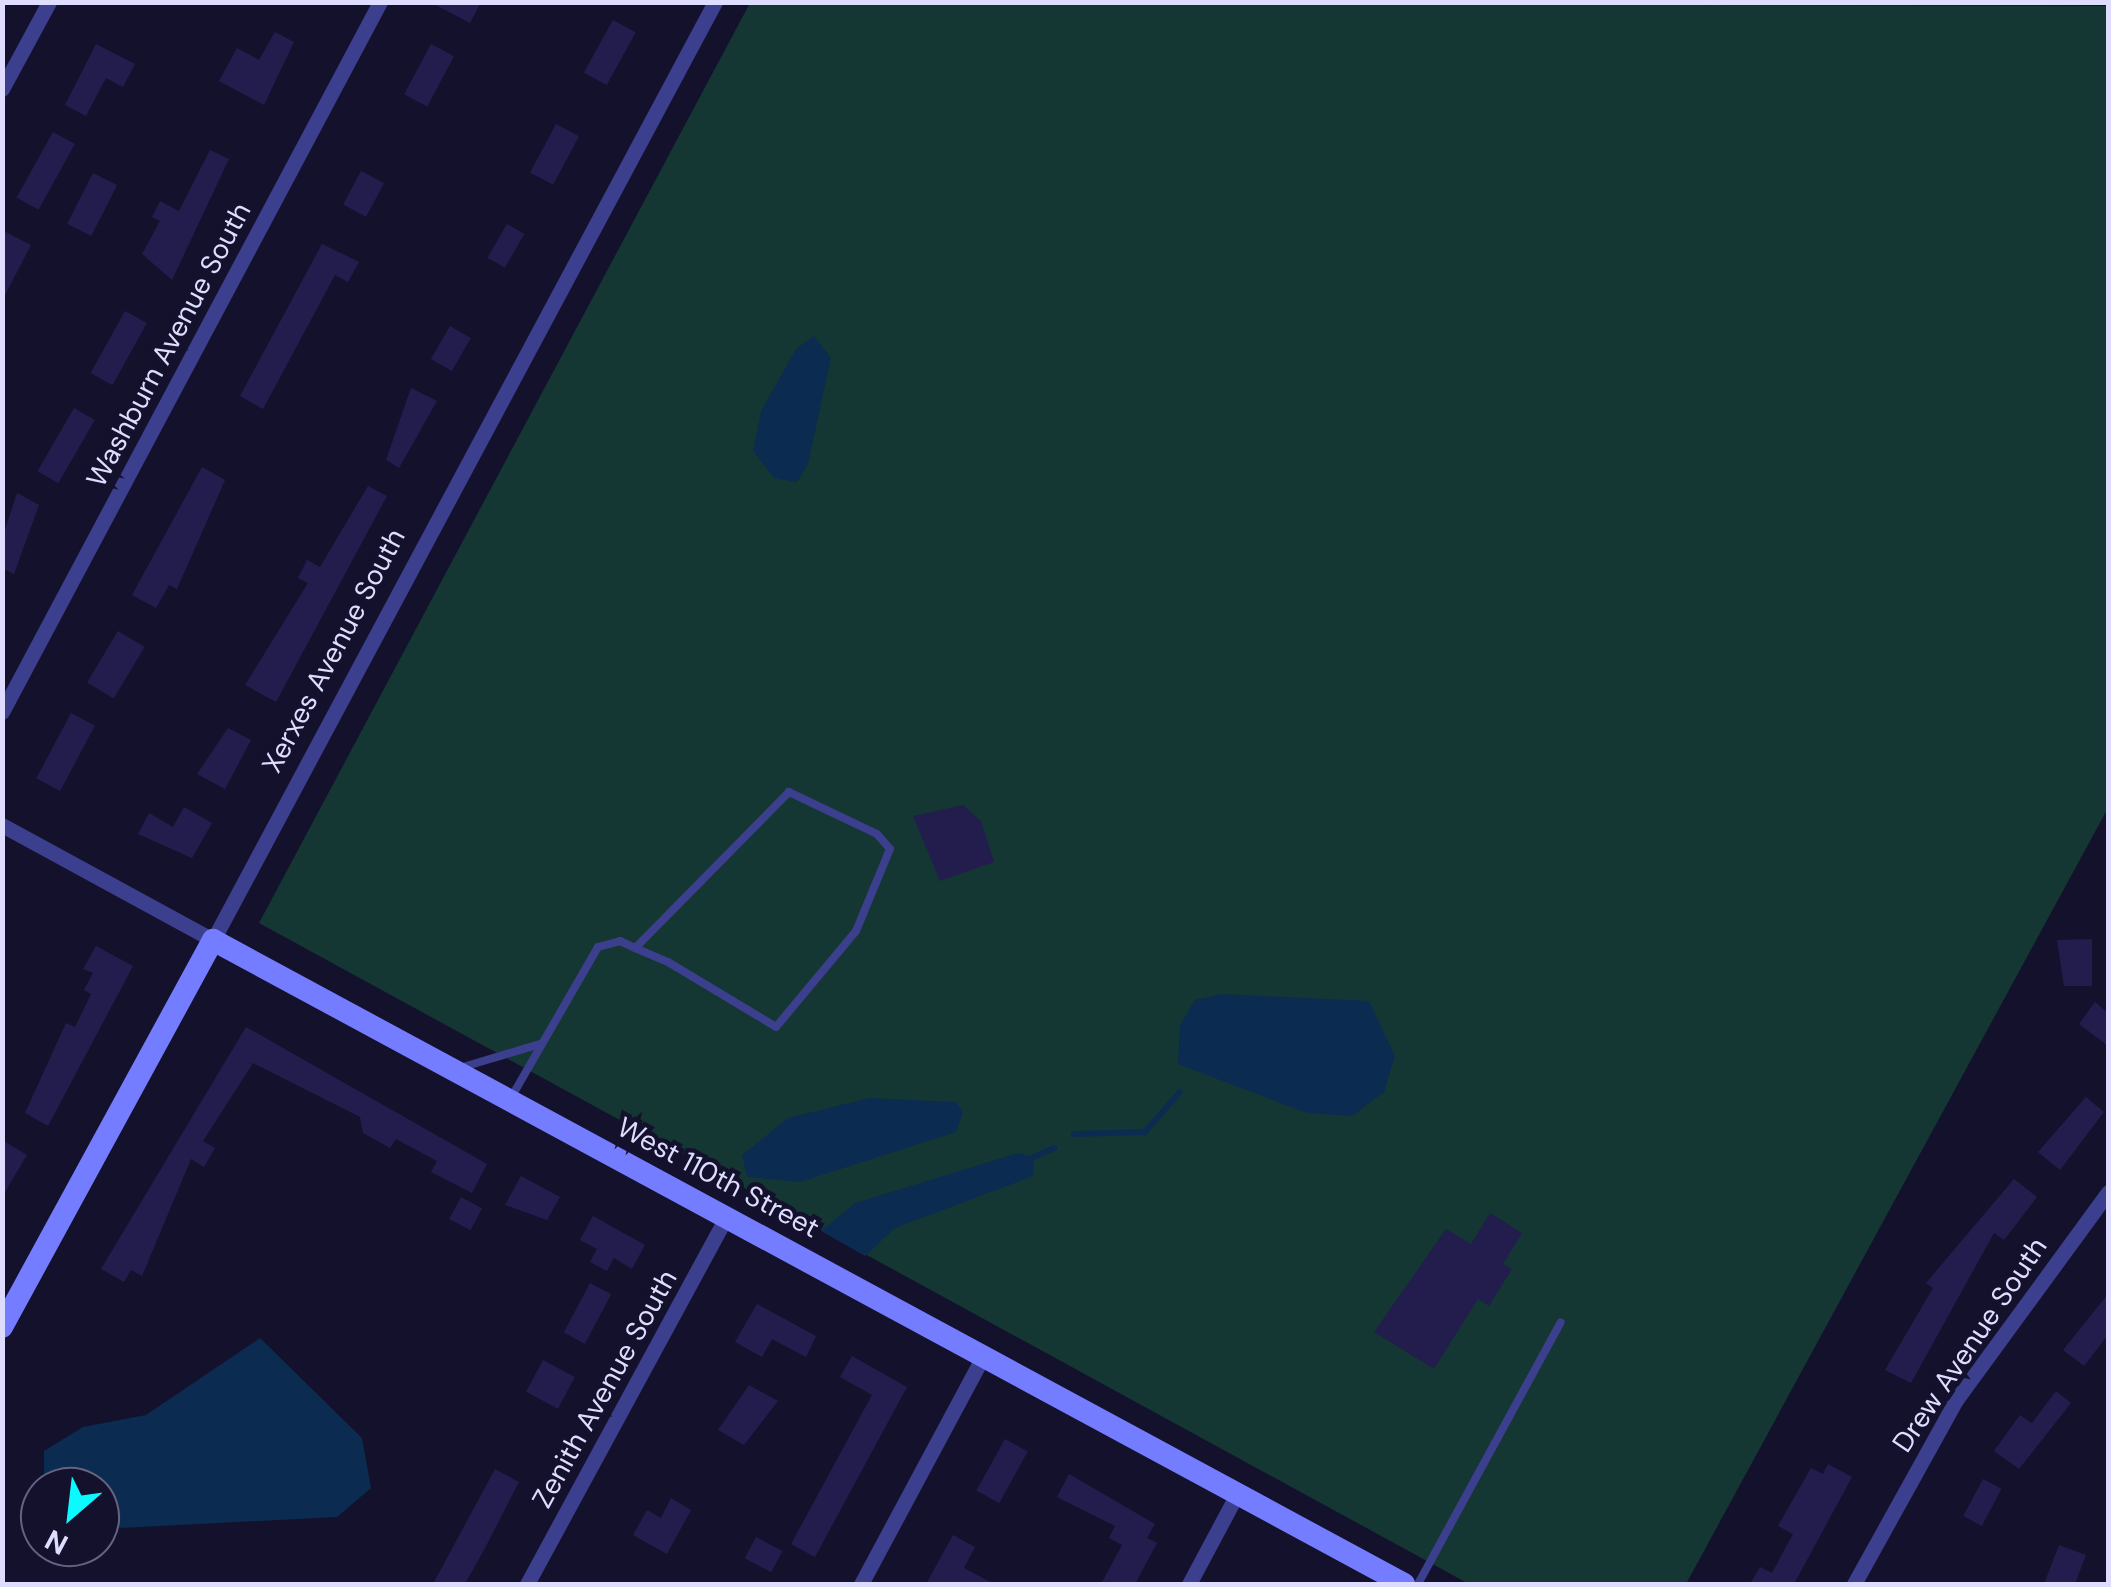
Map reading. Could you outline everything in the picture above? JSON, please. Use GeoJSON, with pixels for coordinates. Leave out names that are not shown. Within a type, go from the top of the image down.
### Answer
{"type":"FeatureCollection","features":[{"type":"Feature","properties":{"kind":"street"},"geometry":{"type":"LineString","coordinates":[[2,89],[48,2]]}},
{"type":"Feature","properties":{"kind":"street","name":"Washburn Avenue South"},"geometry":{"type":"LineString","coordinates":[[2,712],[380,2]]}},
{"type":"Feature","properties":{"kind":"street","name":"Xerxes Avenue South"},"geometry":{"type":"LineString","coordinates":[[2,1327],[714,2]]}},
{"type":"Feature","properties":{"kind":"street","name":"West 110th Street"},"geometry":{"type":"LineString","coordinates":[[2,826],[1404,1584]]}},
{"type":"Feature","properties":{"kind":"street","name":"Drew Avenue South"},"geometry":{"type":"LineString","coordinates":[[1854,1584],[1956,1400],[2108,1192]]}},
{"type":"Feature","properties":{"kind":"street","name":"Zenith Avenue South"},"geometry":{"type":"LineString","coordinates":[[527,1584],[726,1217]]}},
{"type":"Feature","properties":{"kind":"street"},"geometry":{"type":"LineString","coordinates":[[861,1584],[982,1356]]}},
{"type":"Feature","properties":{"kind":"street"},"geometry":{"type":"LineString","coordinates":[[1189,1584],[1237,1494]]}},
{"type":"Feature","properties":{"kind":"lane"},"geometry":{"type":"LineString","coordinates":[[510,1100],[598,946],[635,948],[776,1028],[856,931],[890,849],[878,834],[788,792],[635,948]]}},
{"type":"Feature","properties":{"kind":"lane"},"geometry":{"type":"LineString","coordinates":[[454,1070],[540,1044]]}},
{"type":"Feature","properties":{"kind":"lane"},"geometry":{"type":"LineString","coordinates":[[1418,1584],[1561,1322]]}},
{"type":"Feature","properties":{"kind":"green space"},"geometry":{"type":"Polygon","coordinates":[[[750,3],[2108,6],[2108,808],[1686,1584],[1469,1584],[259,923],[750,3]]]}},
{"type":"Feature","properties":{"kind":"water"},"geometry":{"type":"Polygon","coordinates":[[[814,336],[831,358],[808,464],[797,482],[774,478],[753,451],[761,411],[796,349],[814,336]]]}},
{"type":"Feature","properties":{"kind":"water"},"geometry":{"type":"Polygon","coordinates":[[[1222,994],[1369,1001],[1395,1056],[1384,1092],[1352,1116],[1307,1113],[1178,1064],[1180,1025],[1195,1000],[1222,994]]]}},
{"type":"Feature","properties":{"kind":"water"},"geometry":{"type":"Polygon","coordinates":[[[870,1098],[956,1102],[963,1112],[956,1132],[800,1182],[747,1177],[742,1155],[788,1118],[870,1098]]]}},
{"type":"Feature","properties":{"kind":"water"},"geometry":{"type":"Polygon","coordinates":[[[1018,1153],[1034,1157],[1033,1176],[895,1228],[865,1256],[821,1231],[855,1203],[1018,1153]]]}},
{"type":"Feature","properties":{"kind":"water"},"geometry":{"type":"Polygon","coordinates":[[[260,1338],[362,1438],[371,1488],[337,1517],[120,1528],[120,1467],[44,1467],[44,1451],[83,1427],[146,1415],[260,1338]]]}},
{"type":"Feature","properties":{"kind":"building"},"geometry":{"type":"Polygon","coordinates":[[[430,2],[481,2],[470,23],[430,2]]]}},
{"type":"Feature","properties":{"kind":"building"},"geometry":{"type":"Polygon","coordinates":[[[613,20],[636,33],[607,85],[584,72],[613,20]]]}},
{"type":"Feature","properties":{"kind":"building"},"geometry":{"type":"Polygon","coordinates":[[[275,32],[294,42],[264,105],[219,81],[237,48],[259,60],[275,32]]]}},
{"type":"Feature","properties":{"kind":"building"},"geometry":{"type":"Polygon","coordinates":[[[96,44],[135,64],[123,87],[106,78],[86,116],[65,105],[96,44]]]}},
{"type":"Feature","properties":{"kind":"building"},"geometry":{"type":"Polygon","coordinates":[[[431,44],[454,56],[427,107],[404,94],[431,44]]]}},
{"type":"Feature","properties":{"kind":"building"},"geometry":{"type":"Polygon","coordinates":[[[556,124],[579,136],[553,185],[530,173],[556,124]]]}},
{"type":"Feature","properties":{"kind":"building"},"geometry":{"type":"Polygon","coordinates":[[[53,132],[75,144],[39,210],[17,198],[53,132]]]}},
{"type":"Feature","properties":{"kind":"building"},"geometry":{"type":"Polygon","coordinates":[[[210,150],[229,159],[172,280],[142,254],[160,221],[152,217],[160,201],[179,211],[210,150]]]}},
{"type":"Feature","properties":{"kind":"building"},"geometry":{"type":"Polygon","coordinates":[[[361,171],[384,183],[366,217],[343,205],[361,171]]]}},
{"type":"Feature","properties":{"kind":"building"},"geometry":{"type":"Polygon","coordinates":[[[93,173],[117,185],[91,236],[67,224],[93,173]]]}},
{"type":"Feature","properties":{"kind":"building"},"geometry":{"type":"Polygon","coordinates":[[[507,224],[524,234],[505,268],[488,258],[507,224]]]}},
{"type":"Feature","properties":{"kind":"building"},"geometry":{"type":"Polygon","coordinates":[[[2,230],[31,245],[2,301],[2,230]]]}},
{"type":"Feature","properties":{"kind":"building"},"geometry":{"type":"Polygon","coordinates":[[[322,244],[359,262],[348,282],[335,275],[263,409],[240,396],[322,244]]]}},
{"type":"Feature","properties":{"kind":"building"},"geometry":{"type":"Polygon","coordinates":[[[125,311],[147,323],[112,385],[91,373],[125,311]]]}},
{"type":"Feature","properties":{"kind":"building"},"geometry":{"type":"Polygon","coordinates":[[[450,326],[471,338],[452,371],[431,359],[450,326]]]}},
{"type":"Feature","properties":{"kind":"building"},"geometry":{"type":"Polygon","coordinates":[[[411,388],[437,401],[399,468],[386,460],[411,388]]]}},
{"type":"Feature","properties":{"kind":"building"},"geometry":{"type":"Polygon","coordinates":[[[74,408],[95,420],[58,483],[38,471],[74,408]]]}},
{"type":"Feature","properties":{"kind":"building"},"geometry":{"type":"Polygon","coordinates":[[[202,467],[225,480],[177,589],[169,585],[156,608],[132,595],[202,467]]]}},
{"type":"Feature","properties":{"kind":"building"},"geometry":{"type":"Polygon","coordinates":[[[368,486],[387,496],[276,702],[245,685],[308,583],[298,578],[307,560],[320,567],[368,486]]]}},
{"type":"Feature","properties":{"kind":"building"},"geometry":{"type":"Polygon","coordinates":[[[17,493],[39,505],[14,574],[2,568],[2,539],[17,493]]]}},
{"type":"Feature","properties":{"kind":"building"},"geometry":{"type":"Polygon","coordinates":[[[118,631],[145,647],[114,698],[87,682],[118,631]]]}},
{"type":"Feature","properties":{"kind":"building"},"geometry":{"type":"Polygon","coordinates":[[[71,713],[95,726],[60,791],[36,778],[71,713]]]}},
{"type":"Feature","properties":{"kind":"building"},"geometry":{"type":"Polygon","coordinates":[[[228,728],[251,740],[225,789],[197,774],[228,728]]]}},
{"type":"Feature","properties":{"kind":"building"},"geometry":{"type":"Polygon","coordinates":[[[963,805],[981,821],[994,862],[940,881],[913,816],[963,805]]]}},
{"type":"Feature","properties":{"kind":"building"},"geometry":{"type":"Polygon","coordinates":[[[184,807],[212,823],[192,858],[138,834],[149,813],[173,827],[184,807]]]}},
{"type":"Feature","properties":{"kind":"building"},"geometry":{"type":"Polygon","coordinates":[[[2092,939],[2092,986],[2064,986],[2057,940],[2092,939]]]}},
{"type":"Feature","properties":{"kind":"building"},"geometry":{"type":"Polygon","coordinates":[[[96,946],[133,966],[48,1126],[25,1113],[66,1023],[75,1027],[91,994],[84,990],[93,973],[83,969],[96,946]]]}},
{"type":"Feature","properties":{"kind":"building"},"geometry":{"type":"Polygon","coordinates":[[[2095,1002],[2108,1013],[2108,1046],[2079,1024],[2095,1002]]]}},
{"type":"Feature","properties":{"kind":"building"},"geometry":{"type":"Polygon","coordinates":[[[246,1027],[487,1164],[472,1193],[431,1172],[437,1161],[396,1139],[390,1148],[363,1133],[360,1117],[253,1063],[203,1141],[215,1148],[204,1167],[191,1159],[142,1276],[131,1270],[124,1282],[101,1269],[246,1027]]]}},
{"type":"Feature","properties":{"kind":"building"},"geometry":{"type":"Polygon","coordinates":[[[2086,1097],[2104,1112],[2060,1170],[2038,1152],[2086,1097]]]}},
{"type":"Feature","properties":{"kind":"building"},"geometry":{"type":"Polygon","coordinates":[[[2,1140],[27,1155],[2,1197],[2,1140]]]}},
{"type":"Feature","properties":{"kind":"building"},"geometry":{"type":"Polygon","coordinates":[[[521,1176],[560,1197],[547,1220],[505,1205],[521,1176]]]}},
{"type":"Feature","properties":{"kind":"building"},"geometry":{"type":"Polygon","coordinates":[[[2014,1179],[2037,1197],[2004,1240],[1994,1233],[1911,1383],[1885,1370],[1933,1288],[1926,1283],[2014,1179]]]}},
{"type":"Feature","properties":{"kind":"building"},"geometry":{"type":"Polygon","coordinates":[[[461,1197],[482,1208],[470,1230],[449,1219],[461,1197]]]}},
{"type":"Feature","properties":{"kind":"building"},"geometry":{"type":"Polygon","coordinates":[[[1490,1213],[1522,1233],[1503,1264],[1512,1269],[1489,1306],[1478,1299],[1434,1369],[1374,1332],[1446,1229],[1471,1244],[1490,1213]]]}},
{"type":"Feature","properties":{"kind":"building"},"geometry":{"type":"Polygon","coordinates":[[[593,1216],[645,1245],[632,1269],[614,1258],[607,1271],[590,1262],[597,1249],[580,1240],[593,1216]]]}},
{"type":"Feature","properties":{"kind":"building"},"geometry":{"type":"Polygon","coordinates":[[[590,1283],[611,1294],[585,1344],[564,1332],[590,1283]]]}},
{"type":"Feature","properties":{"kind":"building"},"geometry":{"type":"Polygon","coordinates":[[[2108,1294],[2108,1335],[2084,1366],[2063,1350],[2108,1294]]]}},
{"type":"Feature","properties":{"kind":"building"},"geometry":{"type":"Polygon","coordinates":[[[757,1304],[816,1336],[806,1357],[772,1339],[762,1357],[735,1342],[757,1304]]]}},
{"type":"Feature","properties":{"kind":"building"},"geometry":{"type":"Polygon","coordinates":[[[852,1356],[907,1387],[815,1557],[791,1544],[872,1395],[840,1377],[852,1356]]]}},
{"type":"Feature","properties":{"kind":"building"},"geometry":{"type":"Polygon","coordinates":[[[543,1360],[575,1377],[558,1409],[526,1392],[543,1360]]]}},
{"type":"Feature","properties":{"kind":"building"},"geometry":{"type":"Polygon","coordinates":[[[749,1385],[778,1401],[744,1445],[718,1430],[749,1385]]]}},
{"type":"Feature","properties":{"kind":"building"},"geometry":{"type":"Polygon","coordinates":[[[2056,1391],[2071,1403],[2019,1469],[1994,1451],[2020,1415],[2032,1423],[2056,1391]]]}},
{"type":"Feature","properties":{"kind":"building"},"geometry":{"type":"Polygon","coordinates":[[[1005,1439],[1028,1452],[999,1503],[976,1491],[1005,1439]]]}},
{"type":"Feature","properties":{"kind":"building"},"geometry":{"type":"Polygon","coordinates":[[[1828,1464],[1852,1477],[1794,1584],[1750,1584],[1760,1567],[1772,1573],[1793,1534],[1778,1526],[1811,1468],[1823,1474],[1828,1464]]]}},
{"type":"Feature","properties":{"kind":"building"},"geometry":{"type":"Polygon","coordinates":[[[495,1469],[519,1482],[485,1548],[465,1584],[433,1584],[495,1469]]]}},
{"type":"Feature","properties":{"kind":"building"},"geometry":{"type":"Polygon","coordinates":[[[1069,1474],[1155,1524],[1147,1538],[1157,1543],[1135,1584],[1101,1584],[1122,1545],[1109,1538],[1115,1526],[1057,1497],[1069,1474]]]}},
{"type":"Feature","properties":{"kind":"building"},"geometry":{"type":"Polygon","coordinates":[[[1983,1479],[2002,1489],[1982,1526],[1963,1516],[1983,1479]]]}},
{"type":"Feature","properties":{"kind":"building"},"geometry":{"type":"Polygon","coordinates":[[[671,1498],[691,1510],[667,1554],[633,1535],[647,1510],[661,1518],[671,1498]]]}},
{"type":"Feature","properties":{"kind":"building"},"geometry":{"type":"Polygon","coordinates":[[[953,1535],[975,1547],[964,1568],[994,1584],[926,1584],[953,1535]]]}},
{"type":"Feature","properties":{"kind":"building"},"geometry":{"type":"Polygon","coordinates":[[[756,1537],[782,1551],[771,1572],[745,1558],[756,1537]]]}},
{"type":"Feature","properties":{"kind":"building"},"geometry":{"type":"Polygon","coordinates":[[[2059,1545],[2086,1555],[2075,1584],[2044,1584],[2059,1545]]]}},
{"type":"Feature","properties":{"kind":"waterway"},"geometry":{"type":"LineString","coordinates":[[1074,1134],[1145,1132],[1180,1092]]}},
{"type":"Feature","properties":{"kind":"waterway"},"geometry":{"type":"LineString","coordinates":[[1034,1157],[1054,1148]]}}]}
